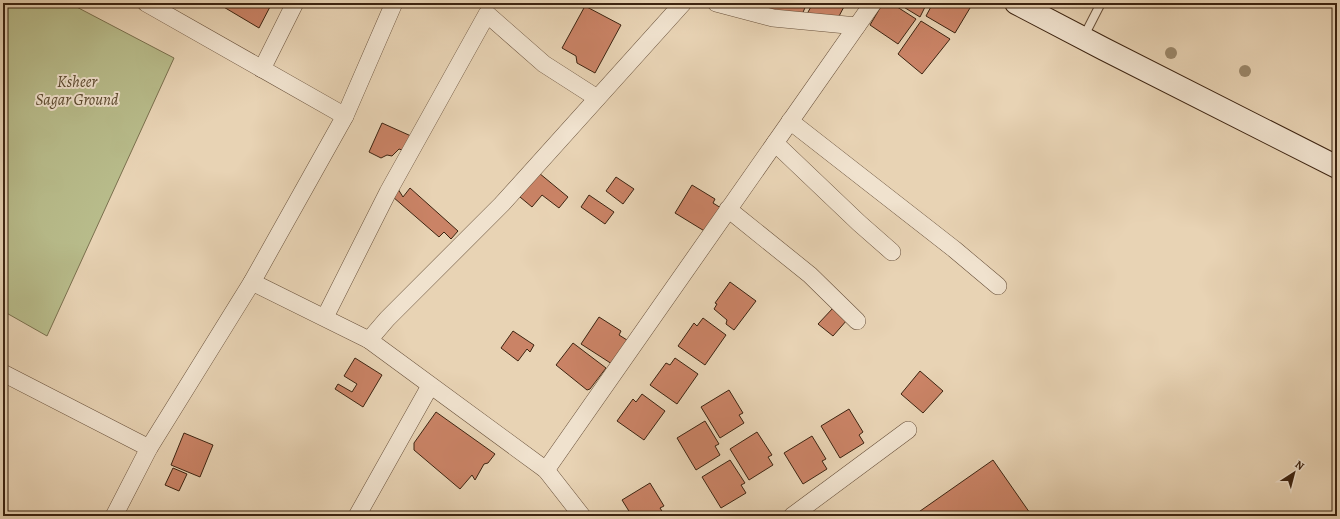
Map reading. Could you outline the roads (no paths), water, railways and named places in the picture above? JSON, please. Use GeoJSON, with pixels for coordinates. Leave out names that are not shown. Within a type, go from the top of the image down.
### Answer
{"type":"FeatureCollection","features":[{"type":"Feature","properties":{"kind":"street"},"geometry":{"type":"LineString","coordinates":[[146,3],[345,116]]}},
{"type":"Feature","properties":{"kind":"street"},"geometry":{"type":"LineString","coordinates":[[262,69],[295,3]]}},
{"type":"Feature","properties":{"kind":"street"},"geometry":{"type":"LineString","coordinates":[[114,516],[149,448],[252,282],[345,116],[394,3]]}},
{"type":"Feature","properties":{"kind":"street"},"geometry":{"type":"LineString","coordinates":[[369,340],[387,319],[502,204],[683,3]]}},
{"type":"Feature","properties":{"kind":"street"},"geometry":{"type":"LineString","coordinates":[[716,3],[773,18],[857,26]]}},
{"type":"Feature","properties":{"kind":"street"},"geometry":{"type":"LineString","coordinates":[[546,470],[874,3]]}},
{"type":"Feature","properties":{"kind":"street"},"geometry":{"type":"LineString","coordinates":[[1016,3],[1337,167]]}},
{"type":"Feature","properties":{"kind":"street"},"geometry":{"type":"LineString","coordinates":[[325,317],[388,192],[487,14],[544,64],[597,98]]}},
{"type":"Feature","properties":{"kind":"street"},"geometry":{"type":"LineString","coordinates":[[790,121],[954,249],[998,286]]}},
{"type":"Feature","properties":{"kind":"street"},"geometry":{"type":"LineString","coordinates":[[775,143],[859,223],[892,252]]}},
{"type":"Feature","properties":{"kind":"street"},"geometry":{"type":"LineString","coordinates":[[728,209],[810,275],[857,321]]}},
{"type":"Feature","properties":{"kind":"street"},"geometry":{"type":"LineString","coordinates":[[252,282],[369,340],[546,470],[582,516]]}},
{"type":"Feature","properties":{"kind":"street"},"geometry":{"type":"LineString","coordinates":[[3,373],[149,448]]}},
{"type":"Feature","properties":{"kind":"street"},"geometry":{"type":"LineString","coordinates":[[357,516],[430,386]]}},
{"type":"Feature","properties":{"kind":"street"},"geometry":{"type":"LineString","coordinates":[[792,516],[908,430]]}},
{"type":"Feature","properties":{"kind":"lane"},"geometry":{"type":"LineString","coordinates":[[1082,38],[1101,3]]}},
{"type":"Feature","properties":{"kind":"park label","name":"Ksheer Sagar Ground"},"geometry":{"type":"Point","coordinates":[77,91]}}]}
